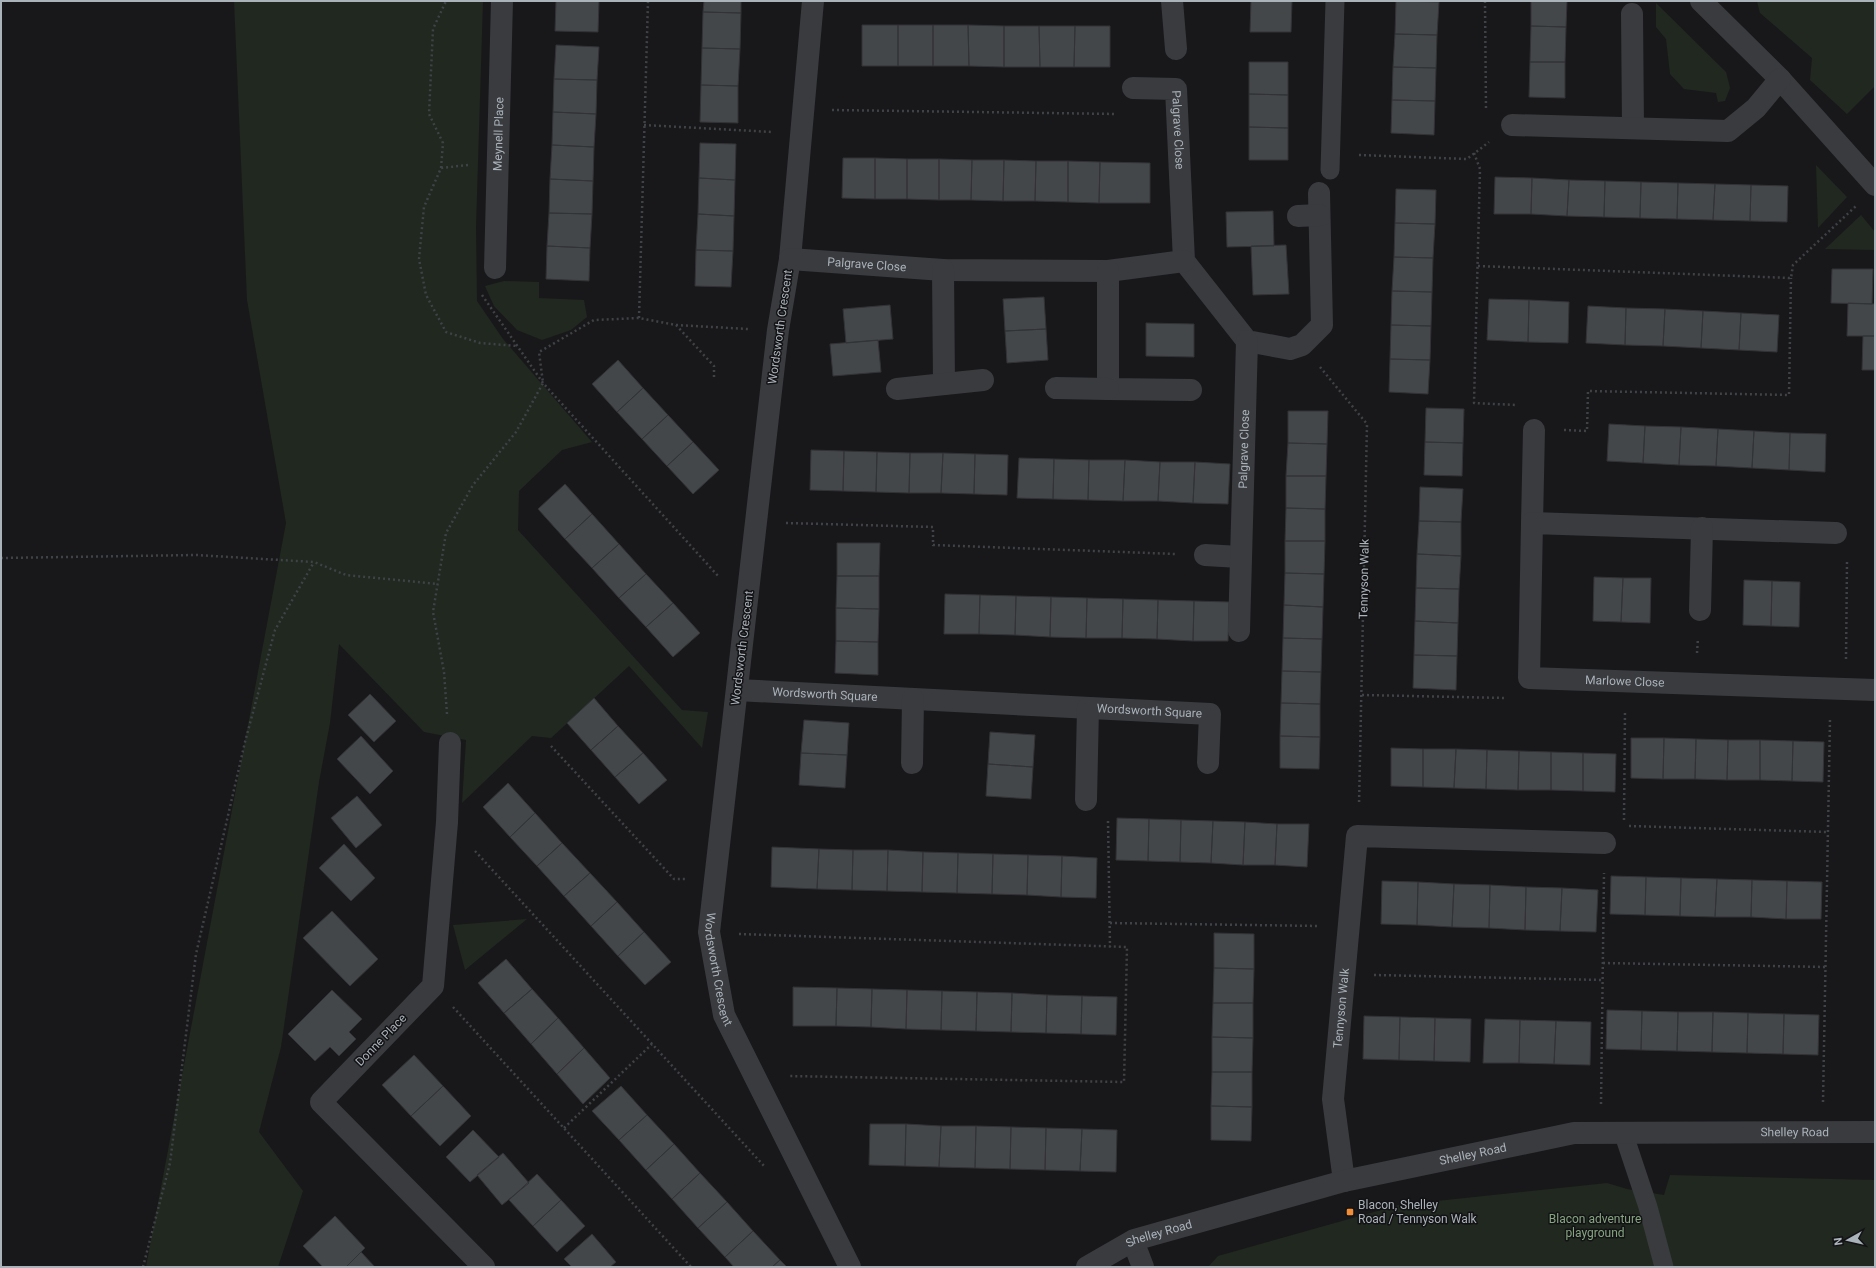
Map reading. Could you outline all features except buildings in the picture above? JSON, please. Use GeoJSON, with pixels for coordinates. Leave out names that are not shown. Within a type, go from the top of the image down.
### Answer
{"type":"FeatureCollection","features":[{"type":"Feature","properties":{"kind":"street","name":"Meynell Place"},"geometry":{"type":"LineString","coordinates":[[495,268],[502,1]]}},
{"type":"Feature","properties":{"kind":"street","name":"Wordsworth Crescent"},"geometry":{"type":"LineString","coordinates":[[812,1],[802,134],[790,259],[778,330],[709,932],[724,1015],[850,1267]]}},
{"type":"Feature","properties":{"kind":"street"},"geometry":{"type":"LineString","coordinates":[[1172,1],[1176,49]]}},
{"type":"Feature","properties":{"kind":"street"},"geometry":{"type":"LineString","coordinates":[[1701,1],[1780,79],[1875,185]]}},
{"type":"Feature","properties":{"kind":"street"},"geometry":{"type":"LineString","coordinates":[[1632,14],[1633,128]]}},
{"type":"Feature","properties":{"kind":"street"},"geometry":{"type":"LineString","coordinates":[[1512,125],[1728,131],[1756,108],[1780,79]]}},
{"type":"Feature","properties":{"kind":"street","name":"Palgrave Close"},"geometry":{"type":"LineString","coordinates":[[790,259],[943,270],[1108,271],[1184,261],[1176,89],[1137,88]]}},
{"type":"Feature","properties":{"kind":"street"},"geometry":{"type":"LineString","coordinates":[[1184,261],[1247,341],[1290,349],[1302,345],[1322,324],[1319,193]]}},
{"type":"Feature","properties":{"kind":"street"},"geometry":{"type":"LineString","coordinates":[[1298,216],[1319,215]]}},
{"type":"Feature","properties":{"kind":"street"},"geometry":{"type":"LineString","coordinates":[[943,270],[944,384]]}},
{"type":"Feature","properties":{"kind":"street"},"geometry":{"type":"LineString","coordinates":[[1108,271],[1108,389]]}},
{"type":"Feature","properties":{"kind":"street","name":"Palgrave Close"},"geometry":{"type":"LineString","coordinates":[[1239,630],[1247,341]]}},
{"type":"Feature","properties":{"kind":"street"},"geometry":{"type":"LineString","coordinates":[[897,389],[983,380]]}},
{"type":"Feature","properties":{"kind":"street"},"geometry":{"type":"LineString","coordinates":[[1056,388],[1191,390]]}},
{"type":"Feature","properties":{"kind":"street"},"geometry":{"type":"LineString","coordinates":[[1529,678],[1534,430]]}},
{"type":"Feature","properties":{"kind":"street"},"geometry":{"type":"LineString","coordinates":[[1532,523],[1836,533]]}},
{"type":"Feature","properties":{"kind":"street"},"geometry":{"type":"LineString","coordinates":[[1700,610],[1702,528]]}},
{"type":"Feature","properties":{"kind":"street"},"geometry":{"type":"LineString","coordinates":[[1205,555],[1240,557]]}},
{"type":"Feature","properties":{"kind":"street","name":"Marlowe Close"},"geometry":{"type":"LineString","coordinates":[[1529,678],[1875,690]]}},
{"type":"Feature","properties":{"kind":"street","name":"Wordsworth Square"},"geometry":{"type":"LineString","coordinates":[[737,690],[1210,714],[1208,763]]}},
{"type":"Feature","properties":{"kind":"street"},"geometry":{"type":"LineString","coordinates":[[912,763],[913,699]]}},
{"type":"Feature","properties":{"kind":"street","name":"Wordsworth Square"},"geometry":{"type":"LineString","coordinates":[[1086,800],[1088,708]]}},
{"type":"Feature","properties":{"kind":"street"},"geometry":{"type":"LineString","coordinates":[[433,986],[447,822],[450,743]]}},
{"type":"Feature","properties":{"kind":"street"},"geometry":{"type":"LineString","coordinates":[[1358,836],[1605,842]]}},
{"type":"Feature","properties":{"kind":"street","name":"Tennyson Walk"},"geometry":{"type":"LineString","coordinates":[[1344,1181],[1333,1099],[1358,836]]}},
{"type":"Feature","properties":{"kind":"street","name":"Donne Place"},"geometry":{"type":"LineString","coordinates":[[433,986],[321,1102],[484,1267]]}},
{"type":"Feature","properties":{"kind":"street","name":"Shelley Road"},"geometry":{"type":"LineString","coordinates":[[1087,1267],[1133,1241],[1344,1181],[1574,1133],[1875,1132]]}},
{"type":"Feature","properties":{"kind":"street"},"geometry":{"type":"LineString","coordinates":[[1133,1241],[1143,1267]]}},
{"type":"Feature","properties":{"kind":"lane"},"geometry":{"type":"LineString","coordinates":[[1331,162],[1335,1]]}},
{"type":"Feature","properties":{"kind":"lane"},"geometry":{"type":"LineString","coordinates":[[1623,1132],[1648,1207],[1664,1267]]}},
{"type":"Feature","properties":{"kind":"path"},"geometry":{"type":"LineString","coordinates":[[446,1],[433,29],[429,114],[443,143],[441,168],[424,207],[419,259],[426,295],[446,332],[480,343],[517,346]]}},
{"type":"Feature","properties":{"kind":"path"},"geometry":{"type":"LineString","coordinates":[[639,318],[648,1]]}},
{"type":"Feature","properties":{"kind":"path"},"geometry":{"type":"LineString","coordinates":[[1485,1],[1486,115]]}},
{"type":"Feature","properties":{"kind":"path"},"geometry":{"type":"LineString","coordinates":[[804,109],[1140,115],[1137,88]]}},
{"type":"Feature","properties":{"kind":"path"},"geometry":{"type":"LineString","coordinates":[[644,125],[802,134]]}},
{"type":"Feature","properties":{"kind":"path"},"geometry":{"type":"LineString","coordinates":[[1331,162],[1467,159],[1512,125]]}},
{"type":"Feature","properties":{"kind":"path"},"geometry":{"type":"LineString","coordinates":[[1487,137],[1487,144]]}},
{"type":"Feature","properties":{"kind":"path"},"geometry":{"type":"LineString","coordinates":[[1474,153],[1480,169],[1474,403],[1517,405]]}},
{"type":"Feature","properties":{"kind":"path"},"geometry":{"type":"LineString","coordinates":[[441,168],[498,161]]}},
{"type":"Feature","properties":{"kind":"path"},"geometry":{"type":"LineString","coordinates":[[1534,430],[1587,431],[1588,391],[1789,395],[1791,278],[1793,265],[1859,204]]}},
{"type":"Feature","properties":{"kind":"path"},"geometry":{"type":"LineString","coordinates":[[1478,266],[1791,278]]}},
{"type":"Feature","properties":{"kind":"path"},"geometry":{"type":"LineString","coordinates":[[495,268],[479,274],[482,297],[543,383],[746,607]]}},
{"type":"Feature","properties":{"kind":"path"},"geometry":{"type":"LineString","coordinates":[[450,743],[444,672],[433,612],[446,533],[473,485],[516,432],[543,383],[539,352],[594,320],[639,318],[676,325],[778,330]]}},
{"type":"Feature","properties":{"kind":"path"},"geometry":{"type":"LineString","coordinates":[[676,325],[714,366],[714,377]]}},
{"type":"Feature","properties":{"kind":"path","name":"Tennyson Walk"},"geometry":{"type":"LineString","coordinates":[[1302,345],[1367,424],[1358,836]]}},
{"type":"Feature","properties":{"kind":"path"},"geometry":{"type":"LineString","coordinates":[[756,522],[933,527],[933,545],[1205,555]]}},
{"type":"Feature","properties":{"kind":"path"},"geometry":{"type":"LineString","coordinates":[[1822,1132],[1828,832],[1847,534],[1836,533]]}},
{"type":"Feature","properties":{"kind":"path"},"geometry":{"type":"LineString","coordinates":[[1,558],[196,555],[314,562],[346,575],[438,584]]}},
{"type":"Feature","properties":{"kind":"path"},"geometry":{"type":"LineString","coordinates":[[143,1267],[170,1163],[196,954],[245,742],[275,630],[314,562]]}},
{"type":"Feature","properties":{"kind":"path"},"geometry":{"type":"LineString","coordinates":[[1695,684],[1700,610]]}},
{"type":"Feature","properties":{"kind":"path"},"geometry":{"type":"LineString","coordinates":[[1362,695],[1529,699],[1529,678]]}},
{"type":"Feature","properties":{"kind":"path"},"geometry":{"type":"LineString","coordinates":[[1625,682],[1623,826],[1828,832]]}},
{"type":"Feature","properties":{"kind":"path"},"geometry":{"type":"LineString","coordinates":[[550,746],[674,879],[714,880]]}},
{"type":"Feature","properties":{"kind":"path"},"geometry":{"type":"LineString","coordinates":[[1086,800],[1107,799],[1110,947]]}},
{"type":"Feature","properties":{"kind":"path"},"geometry":{"type":"LineString","coordinates":[[447,822],[765,1168]]}},
{"type":"Feature","properties":{"kind":"path"},"geometry":{"type":"LineString","coordinates":[[1601,1132],[1605,842]]}},
{"type":"Feature","properties":{"kind":"path"},"geometry":{"type":"LineString","coordinates":[[1110,923],[1349,927]]}},
{"type":"Feature","properties":{"kind":"path"},"geometry":{"type":"LineString","coordinates":[[709,932],[1127,947],[1124,1082],[755,1076]]}},
{"type":"Feature","properties":{"kind":"path"},"geometry":{"type":"LineString","coordinates":[[1603,963],[1826,967]]}},
{"type":"Feature","properties":{"kind":"path"},"geometry":{"type":"LineString","coordinates":[[1344,974],[1603,980]]}},
{"type":"Feature","properties":{"kind":"path"},"geometry":{"type":"LineString","coordinates":[[433,986],[691,1267]]}},
{"type":"Feature","properties":{"kind":"path"},"geometry":{"type":"LineString","coordinates":[[564,1128],[652,1044]]}},
{"type":"Feature","properties":{"kind":"green space"},"geometry":{"type":"Polygon","coordinates":[[[234,1],[483,1],[476,227],[477,301],[503,339],[592,442],[562,450],[519,491],[518,530],[682,710],[708,712],[702,748],[629,666],[551,738],[532,736],[462,803],[466,740],[424,732],[339,644],[330,723],[319,782],[281,1047],[259,1132],[303,1191],[278,1267],[146,1267],[286,523],[247,300],[234,1]]]}},
{"type":"Feature","properties":{"kind":"green space"},"geometry":{"type":"Polygon","coordinates":[[[1757,1],[1875,1],[1875,86],[1847,114],[1810,80],[1812,58],[1760,13],[1757,1]]]}},
{"type":"Feature","properties":{"kind":"green space"},"geometry":{"type":"Polygon","coordinates":[[[1656,3],[1726,72],[1730,88],[1725,101],[1718,102],[1716,93],[1684,89],[1670,74],[1666,39],[1656,27],[1656,3]]]}},
{"type":"Feature","properties":{"kind":"green space"},"geometry":{"type":"Polygon","coordinates":[[[1816,165],[1847,197],[1818,228],[1816,165]]]}},
{"type":"Feature","properties":{"kind":"green space"},"geometry":{"type":"Polygon","coordinates":[[[1861,215],[1875,232],[1875,250],[1825,249],[1861,215]]]}},
{"type":"Feature","properties":{"kind":"green space"},"geometry":{"type":"Polygon","coordinates":[[[504,281],[539,282],[539,298],[584,300],[587,317],[571,330],[542,340],[517,330],[494,306],[485,286],[504,281]]]}},
{"type":"Feature","properties":{"kind":"green space"},"geometry":{"type":"Polygon","coordinates":[[[527,919],[465,970],[453,925],[527,919]]]}},
{"type":"Feature","properties":{"kind":"green space","name":"Blacon adventure playground"},"geometry":{"type":"Polygon","coordinates":[[[1670,1175],[1875,1180],[1875,1267],[1208,1267],[1218,1256],[1399,1205],[1607,1183],[1627,1189],[1664,1195],[1670,1175]]]}},
{"type":"Feature","properties":{"kind":"place","name":"Blacon, Shelley Road / Tennyson Walk"},"geometry":{"type":"Point","coordinates":[1350,1212]}}]}
